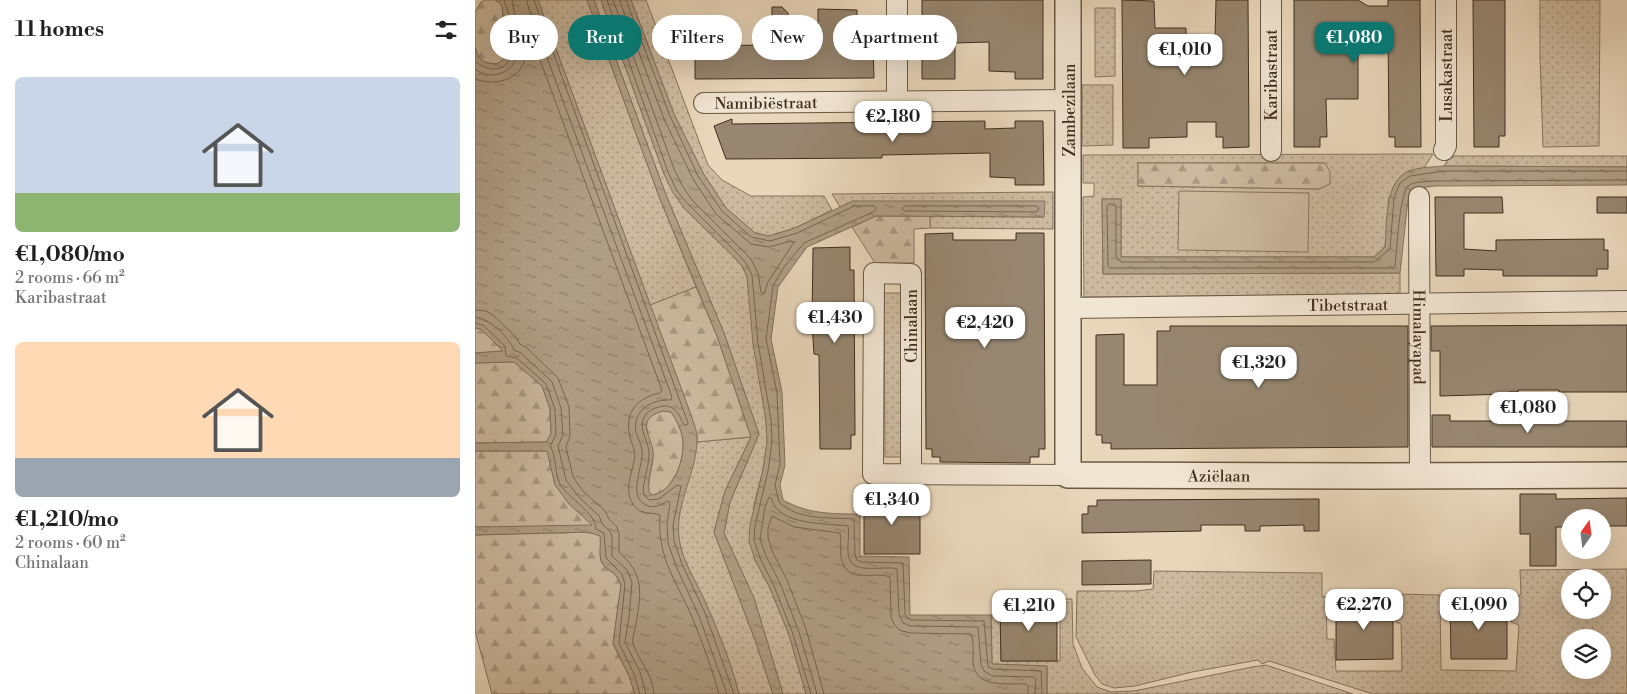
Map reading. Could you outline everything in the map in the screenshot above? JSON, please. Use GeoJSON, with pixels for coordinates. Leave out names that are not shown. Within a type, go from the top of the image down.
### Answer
{"type":"FeatureCollection","features":[{"type":"Feature","properties":{"kind":"street"},"geometry":{"type":"LineString","coordinates":[[897,0],[897,102]]}},
{"type":"Feature","properties":{"kind":"street","name":"Zambezilaan"},"geometry":{"type":"LineString","coordinates":[[1068,0],[1069,308]]}},
{"type":"Feature","properties":{"kind":"street","name":"Karibastraat"},"geometry":{"type":"LineString","coordinates":[[1271,0],[1271,151]]}},
{"type":"Feature","properties":{"kind":"street","name":"Lusakastraat"},"geometry":{"type":"LineString","coordinates":[[1444,150],[1446,146],[1446,0]]}},
{"type":"Feature","properties":{"kind":"street","name":"Namibiëstraat"},"geometry":{"type":"LineString","coordinates":[[704,103],[1069,100]]}},
{"type":"Feature","properties":{"kind":"street","name":"Himalayapad"},"geometry":{"type":"LineString","coordinates":[[1419,197],[1420,476]]}},
{"type":"Feature","properties":{"kind":"street","name":"Chinalaan"},"geometry":{"type":"LineString","coordinates":[[911,474],[911,274],[874,273],[873,474],[1069,475]]}},
{"type":"Feature","properties":{"kind":"street","name":"Tibetstraat"},"geometry":{"type":"LineString","coordinates":[[1069,308],[1627,301]]}},
{"type":"Feature","properties":{"kind":"street"},"geometry":{"type":"LineString","coordinates":[[1069,308],[1069,475]]}},
{"type":"Feature","properties":{"kind":"street","name":"Aziëlaan"},"geometry":{"type":"LineString","coordinates":[[1069,475],[1627,475]]}},
{"type":"Feature","properties":{"kind":"green space"},"geometry":{"type":"Polygon","coordinates":[[[495,0],[501,4],[503,15],[490,15],[490,60],[503,60],[497,64],[483,62],[478,57],[475,47],[475,12],[481,2],[495,0]]]}},
{"type":"Feature","properties":{"kind":"green space"},"geometry":{"type":"Polygon","coordinates":[[[538,0],[587,0],[593,15],[568,15],[568,60],[609,60],[660,199],[696,287],[650,305],[558,54],[558,15],[544,15],[538,0]]]}},
{"type":"Feature","properties":{"kind":"green space"},"geometry":{"type":"Polygon","coordinates":[[[594,0],[601,0],[606,15],[600,15],[594,0]]]}},
{"type":"Feature","properties":{"kind":"green space"},"geometry":{"type":"Polygon","coordinates":[[[631,0],[646,0],[652,16],[652,56],[642,29],[642,15],[637,15],[631,0]]]}},
{"type":"Feature","properties":{"kind":"green space"},"geometry":{"type":"Polygon","coordinates":[[[1540,0],[1600,0],[1599,146],[1543,147],[1540,0]]]}},
{"type":"Feature","properties":{"kind":"green space"},"geometry":{"type":"Polygon","coordinates":[[[1095,8],[1115,8],[1115,76],[1095,77],[1095,8]]]}},
{"type":"Feature","properties":{"kind":"green space"},"geometry":{"type":"Polygon","coordinates":[[[616,60],[623,60],[664,174],[684,208],[732,255],[742,266],[747,277],[766,421],[767,442],[763,470],[754,504],[755,560],[770,588],[789,635],[806,694],[783,694],[754,598],[724,533],[730,502],[759,434],[724,333],[666,195],[616,60]]]}},
{"type":"Feature","properties":{"kind":"green space"},"geometry":{"type":"Polygon","coordinates":[[[654,60],[669,60],[708,165],[722,180],[751,196],[824,196],[832,210],[795,228],[769,236],[755,233],[726,208],[703,173],[674,114],[654,60]]]}},
{"type":"Feature","properties":{"kind":"green space"},"geometry":{"type":"Polygon","coordinates":[[[1082,85],[1113,85],[1113,145],[1082,146],[1082,85]]]}},
{"type":"Feature","properties":{"kind":"green space"},"geometry":{"type":"Polygon","coordinates":[[[1433,154],[1424,168],[1408,171],[1389,197],[1385,247],[1374,257],[1121,257],[1121,199],[1102,199],[1103,274],[1400,273],[1400,294],[1084,297],[1083,197],[1094,196],[1094,183],[1083,183],[1083,155],[1433,154]],[[1138,163],[1138,186],[1319,189],[1330,183],[1325,163],[1138,163]]]}},
{"type":"Feature","properties":{"kind":"green space"},"geometry":{"type":"Polygon","coordinates":[[[1450,156],[1627,156],[1627,167],[1444,166],[1450,156]]]}},
{"type":"Feature","properties":{"kind":"green space"},"geometry":{"type":"Polygon","coordinates":[[[1138,163],[1325,163],[1330,172],[1330,184],[1319,189],[1138,186],[1138,163]]]}},
{"type":"Feature","properties":{"kind":"green space"},"geometry":{"type":"Polygon","coordinates":[[[1179,191],[1309,193],[1308,252],[1178,250],[1179,191]]]}},
{"type":"Feature","properties":{"kind":"green space"},"geometry":{"type":"Polygon","coordinates":[[[1053,192],[1053,229],[930,228],[930,216],[1043,217],[853,201],[840,207],[832,194],[1053,192]]]}},
{"type":"Feature","properties":{"kind":"green space"},"geometry":{"type":"Polygon","coordinates":[[[876,216],[930,216],[930,228],[914,229],[914,263],[875,263],[852,227],[876,216]]]}},
{"type":"Feature","properties":{"kind":"green space"},"geometry":{"type":"Polygon","coordinates":[[[696,287],[717,336],[751,437],[697,442],[697,435],[691,415],[650,305],[696,287]]]}},
{"type":"Feature","properties":{"kind":"green space"},"geometry":{"type":"Polygon","coordinates":[[[884,293],[901,293],[902,457],[885,457],[884,293]]]}},
{"type":"Feature","properties":{"kind":"green space"},"geometry":{"type":"Polygon","coordinates":[[[475,328],[481,329],[503,351],[475,353],[475,328]]]}},
{"type":"Feature","properties":{"kind":"green space"},"geometry":{"type":"Polygon","coordinates":[[[514,362],[542,386],[550,409],[551,434],[546,442],[475,443],[475,363],[514,362]]]}},
{"type":"Feature","properties":{"kind":"green space"},"geometry":{"type":"Polygon","coordinates":[[[663,411],[671,412],[678,424],[683,438],[682,455],[674,478],[664,490],[650,495],[648,488],[653,453],[646,426],[652,416],[663,411]]]}},
{"type":"Feature","properties":{"kind":"green space"},"geometry":{"type":"Polygon","coordinates":[[[751,437],[725,491],[714,532],[755,640],[773,694],[739,694],[717,631],[684,558],[678,536],[681,504],[697,442],[751,437]]]}},
{"type":"Feature","properties":{"kind":"green space"},"geometry":{"type":"Polygon","coordinates":[[[475,451],[548,451],[555,485],[593,526],[475,527],[475,451]]]}},
{"type":"Feature","properties":{"kind":"green space"},"geometry":{"type":"Polygon","coordinates":[[[589,532],[601,536],[601,561],[616,576],[621,585],[613,644],[629,676],[635,694],[492,694],[475,631],[475,535],[589,532]]]}},
{"type":"Feature","properties":{"kind":"green space"},"geometry":{"type":"Polygon","coordinates":[[[1611,569],[1627,569],[1627,694],[1373,694],[1269,661],[1262,664],[1258,660],[1192,672],[1135,686],[1114,688],[1102,684],[1095,675],[1076,637],[1077,591],[1136,591],[1153,589],[1154,571],[1322,573],[1322,596],[1326,597],[1327,639],[1334,639],[1336,671],[1402,671],[1401,624],[1396,622],[1396,594],[1440,595],[1441,670],[1516,671],[1519,625],[1511,622],[1511,597],[1521,595],[1520,570],[1561,570],[1561,619],[1611,619],[1611,569]]]}},
{"type":"Feature","properties":{"kind":"green space"},"geometry":{"type":"Polygon","coordinates":[[[1060,599],[1072,599],[1073,644],[1082,668],[1097,687],[1111,692],[1134,691],[1266,665],[1353,694],[1047,694],[1047,666],[992,664],[991,615],[1000,615],[1001,661],[1060,661],[1060,599]]]}},
{"type":"Feature","properties":{"kind":"water"},"geometry":{"type":"Polygon","coordinates":[[[495,0],[538,0],[544,15],[503,15],[501,4],[495,0]]]}},
{"type":"Feature","properties":{"kind":"water"},"geometry":{"type":"Polygon","coordinates":[[[587,0],[594,0],[600,15],[593,15],[587,0]]]}},
{"type":"Feature","properties":{"kind":"water"},"geometry":{"type":"Polygon","coordinates":[[[601,0],[631,0],[637,15],[606,15],[601,0]]]}},
{"type":"Feature","properties":{"kind":"water"},"geometry":{"type":"Polygon","coordinates":[[[642,29],[652,60],[654,60],[674,114],[703,173],[726,208],[755,233],[769,236],[795,228],[853,201],[1045,201],[1044,217],[876,216],[807,247],[778,287],[771,339],[782,392],[785,465],[780,485],[783,500],[811,511],[860,514],[860,556],[909,557],[910,615],[991,615],[992,664],[1047,666],[1047,694],[806,694],[789,635],[770,588],[755,560],[749,541],[750,525],[763,470],[767,442],[766,421],[753,344],[747,277],[742,266],[732,255],[684,208],[673,193],[664,174],[623,60],[642,60],[642,29]]]}},
{"type":"Feature","properties":{"kind":"water"},"geometry":{"type":"Polygon","coordinates":[[[475,47],[482,60],[497,64],[503,60],[558,60],[558,54],[696,429],[694,462],[680,511],[680,545],[719,635],[739,694],[635,694],[629,676],[613,643],[621,585],[616,576],[601,560],[600,536],[588,532],[475,535],[475,527],[592,525],[569,504],[555,485],[547,451],[475,451],[475,443],[546,442],[551,434],[550,409],[542,386],[514,362],[475,363],[475,353],[503,351],[481,329],[475,328],[475,47]],[[663,411],[650,418],[647,422],[646,426],[653,453],[649,483],[651,495],[664,490],[678,471],[682,455],[683,438],[671,412],[663,411]]]}},
{"type":"Feature","properties":{"kind":"water"},"geometry":{"type":"Polygon","coordinates":[[[609,60],[616,60],[666,195],[724,333],[759,434],[730,502],[724,533],[754,598],[783,694],[773,694],[755,640],[714,532],[725,491],[751,437],[717,336],[660,199],[609,60]]]}},
{"type":"Feature","properties":{"kind":"water"},"geometry":{"type":"Polygon","coordinates":[[[1444,166],[1627,167],[1627,185],[1435,186],[1412,189],[1408,200],[1400,273],[1103,274],[1102,199],[1121,199],[1121,257],[1374,257],[1385,247],[1388,204],[1395,184],[1401,176],[1409,171],[1444,166]]]}},
{"type":"Feature","properties":{"kind":"building"},"geometry":{"type":"Polygon","coordinates":[[[922,0],[1043,0],[1043,79],[1015,79],[1015,72],[989,71],[989,42],[957,43],[957,15],[922,15],[922,0]]]}},
{"type":"Feature","properties":{"kind":"building"},"geometry":{"type":"Polygon","coordinates":[[[1122,0],[1154,1],[1155,28],[1186,28],[1186,38],[1215,37],[1216,0],[1248,0],[1249,147],[1223,148],[1223,137],[1216,137],[1216,122],[1187,122],[1187,137],[1149,138],[1149,148],[1123,148],[1122,0]]]}},
{"type":"Feature","properties":{"kind":"building"},"geometry":{"type":"Polygon","coordinates":[[[1294,0],[1358,0],[1368,6],[1388,6],[1388,0],[1420,0],[1421,147],[1395,147],[1395,137],[1389,137],[1388,30],[1358,30],[1358,99],[1326,99],[1327,137],[1320,137],[1320,147],[1294,147],[1294,0]]]}},
{"type":"Feature","properties":{"kind":"building"},"geometry":{"type":"Polygon","coordinates":[[[1473,0],[1505,0],[1505,136],[1499,136],[1499,147],[1474,147],[1473,0]]]}},
{"type":"Feature","properties":{"kind":"building"},"geometry":{"type":"Polygon","coordinates":[[[772,7],[782,7],[788,13],[788,15],[772,15],[772,7]]]}},
{"type":"Feature","properties":{"kind":"building"},"geometry":{"type":"Polygon","coordinates":[[[818,9],[857,10],[857,15],[833,15],[833,60],[873,60],[874,78],[695,79],[695,60],[742,60],[742,45],[752,45],[752,60],[823,60],[823,15],[818,15],[818,9]]]}},
{"type":"Feature","properties":{"kind":"building"},"geometry":{"type":"Polygon","coordinates":[[[922,60],[955,60],[955,79],[922,79],[922,60]]]}},
{"type":"Feature","properties":{"kind":"building"},"geometry":{"type":"Polygon","coordinates":[[[732,119],[732,124],[985,121],[985,129],[1015,128],[1015,121],[1043,121],[1044,185],[1015,185],[1015,178],[990,177],[990,153],[882,155],[882,158],[726,159],[714,126],[732,119]]]}},
{"type":"Feature","properties":{"kind":"building"},"geometry":{"type":"Polygon","coordinates":[[[1435,197],[1502,197],[1503,213],[1464,213],[1464,249],[1496,251],[1496,240],[1604,239],[1604,250],[1608,250],[1608,269],[1597,269],[1597,276],[1503,276],[1503,270],[1464,269],[1464,276],[1436,276],[1435,197]]]}},
{"type":"Feature","properties":{"kind":"building"},"geometry":{"type":"Polygon","coordinates":[[[1597,197],[1627,197],[1627,213],[1597,213],[1597,197]]]}},
{"type":"Feature","properties":{"kind":"building"},"geometry":{"type":"Polygon","coordinates":[[[953,233],[953,240],[1016,240],[1016,233],[1044,233],[1045,449],[1039,449],[1039,457],[1030,457],[1030,463],[940,462],[940,457],[932,457],[932,449],[926,449],[925,234],[953,233]]]}},
{"type":"Feature","properties":{"kind":"building"},"geometry":{"type":"Polygon","coordinates":[[[850,247],[850,270],[854,270],[855,435],[851,435],[851,449],[820,449],[819,355],[814,354],[812,324],[813,248],[850,247]]]}},
{"type":"Feature","properties":{"kind":"building"},"geometry":{"type":"Polygon","coordinates":[[[1627,325],[1627,392],[1518,390],[1518,392],[1509,392],[1509,394],[1440,396],[1440,351],[1431,351],[1431,326],[1627,325]]]}},
{"type":"Feature","properties":{"kind":"building"},"geometry":{"type":"Polygon","coordinates":[[[1170,326],[1408,326],[1408,447],[1111,449],[1111,443],[1102,443],[1102,435],[1096,435],[1096,335],[1124,334],[1124,385],[1157,385],[1157,331],[1170,331],[1170,326]]]}},
{"type":"Feature","properties":{"kind":"building"},"geometry":{"type":"Polygon","coordinates":[[[1432,415],[1450,415],[1450,421],[1627,421],[1627,447],[1432,447],[1432,415]]]}},
{"type":"Feature","properties":{"kind":"building"},"geometry":{"type":"Polygon","coordinates":[[[1520,494],[1556,494],[1556,499],[1627,498],[1627,526],[1611,526],[1611,509],[1561,509],[1561,527],[1556,527],[1556,566],[1530,566],[1530,534],[1520,534],[1520,494]]]}},
{"type":"Feature","properties":{"kind":"building"},"geometry":{"type":"Polygon","coordinates":[[[864,498],[920,498],[920,554],[864,554],[864,498]]]}},
{"type":"Feature","properties":{"kind":"building"},"geometry":{"type":"Polygon","coordinates":[[[1319,499],[1319,531],[1304,531],[1304,525],[1260,526],[1260,531],[1245,531],[1245,525],[1201,525],[1201,531],[1082,533],[1082,514],[1088,514],[1088,506],[1097,506],[1097,500],[1319,499]]]}},
{"type":"Feature","properties":{"kind":"building"},"geometry":{"type":"Polygon","coordinates":[[[1151,560],[1151,584],[1082,585],[1082,561],[1151,560]]]}},
{"type":"Feature","properties":{"kind":"building"},"geometry":{"type":"Polygon","coordinates":[[[1507,602],[1507,659],[1451,659],[1450,603],[1507,602]]]}},
{"type":"Feature","properties":{"kind":"building"},"geometry":{"type":"Polygon","coordinates":[[[1336,603],[1393,603],[1393,659],[1336,660],[1336,603]]]}},
{"type":"Feature","properties":{"kind":"building"},"geometry":{"type":"Polygon","coordinates":[[[1000,604],[1057,604],[1057,661],[1001,661],[1000,604]]]}}]}
